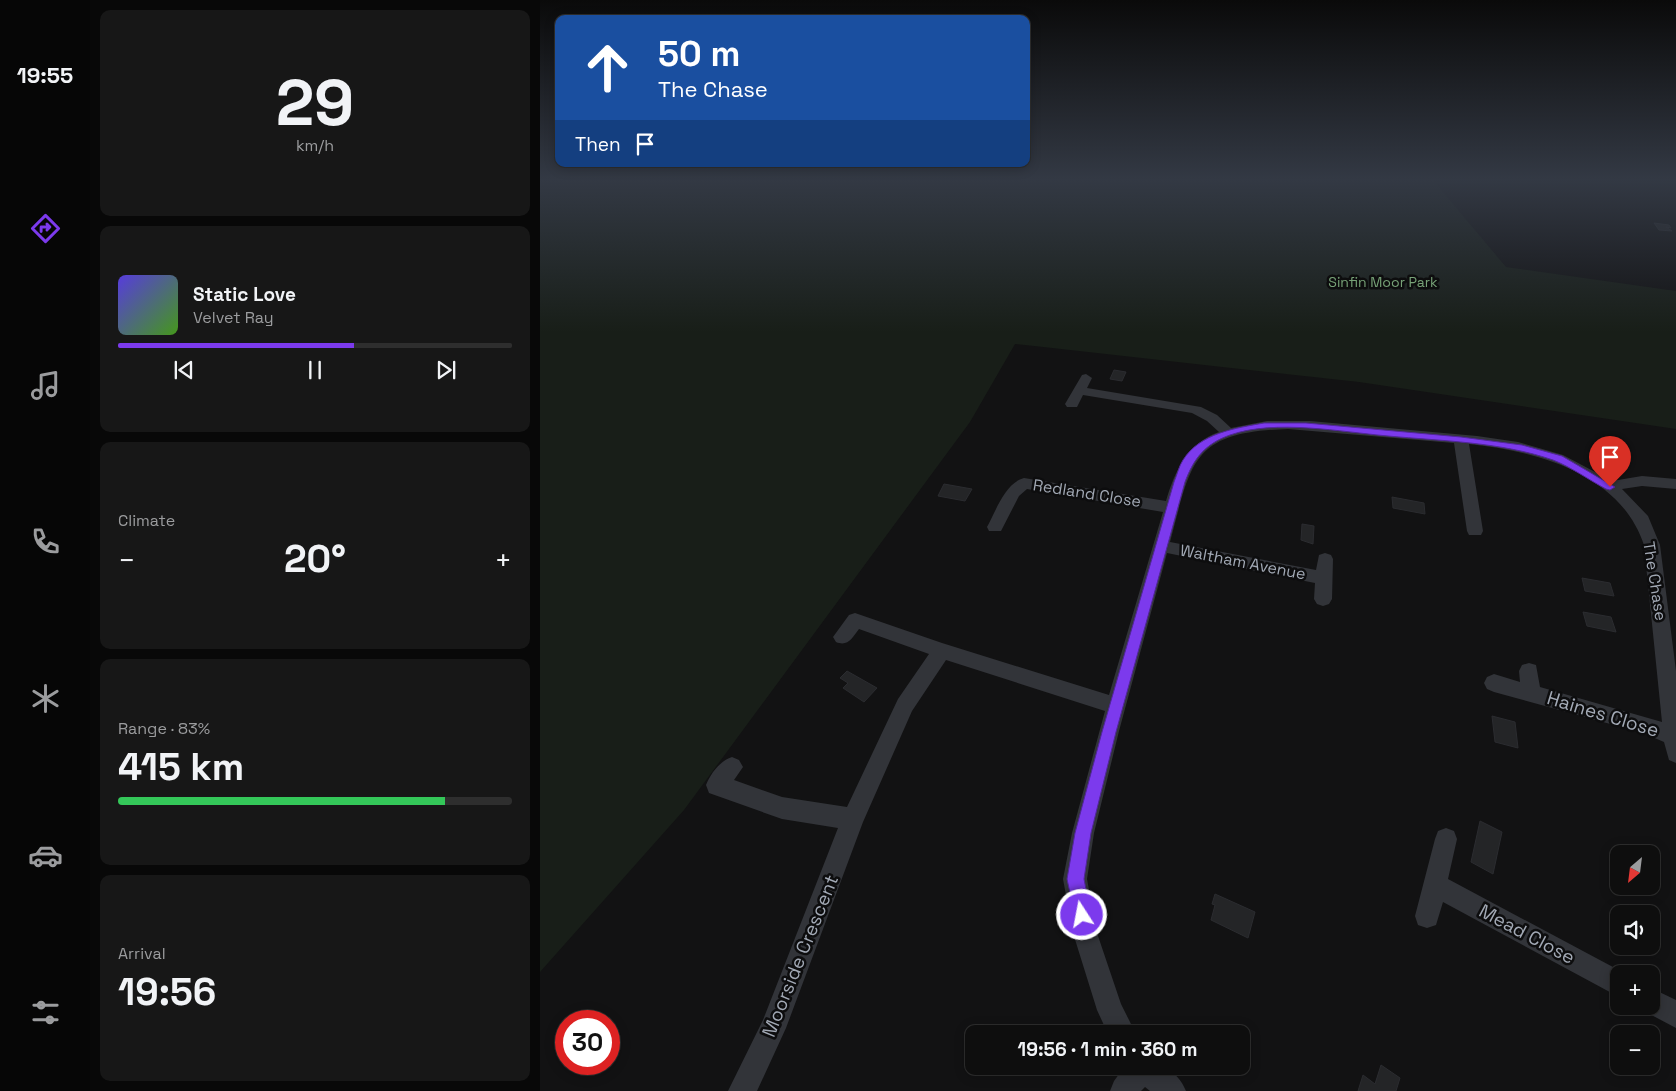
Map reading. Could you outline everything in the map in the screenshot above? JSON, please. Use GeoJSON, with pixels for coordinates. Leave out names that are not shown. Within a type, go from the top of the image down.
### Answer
{"type":"FeatureCollection","features":[{"type":"Feature","properties":{"kind":"street"},"geometry":{"type":"LineString","coordinates":[[1072,404],[1086,378]]}},
{"type":"Feature","properties":{"kind":"street"},"geometry":{"type":"LineString","coordinates":[[1080,391],[1196,410],[1212,418],[1228,433]]}},
{"type":"Feature","properties":{"kind":"street","name":"The Chase"},"geometry":{"type":"LineString","coordinates":[[1118,1025],[1110,1010],[1085,933],[1075,879],[1083,833],[1109,732],[1173,508],[1188,460],[1205,444],[1228,433],[1264,426],[1306,426],[1461,440],[1522,448],[1558,458],[1610,487],[1642,520],[1652,545],[1670,654],[1676,744]]}},
{"type":"Feature","properties":{"kind":"street"},"geometry":{"type":"LineString","coordinates":[[1461,440],[1475,532]]}},
{"type":"Feature","properties":{"kind":"street"},"geometry":{"type":"LineString","coordinates":[[1610,487],[1628,481],[1645,480],[1676,484]]}},
{"type":"Feature","properties":{"kind":"street","name":"Redland Close"},"geometry":{"type":"LineString","coordinates":[[995,527],[1013,493],[1024,483],[1173,508]]}},
{"type":"Feature","properties":{"kind":"street","name":"Waltham Avenue"},"geometry":{"type":"LineString","coordinates":[[1162,546],[1323,578]]}},
{"type":"Feature","properties":{"kind":"street","name":"Waltham Avenue"},"geometry":{"type":"LineString","coordinates":[[1322,599],[1325,559]]}},
{"type":"Feature","properties":{"kind":"street"},"geometry":{"type":"LineString","coordinates":[[842,637],[855,620],[942,651],[1117,706]]}},
{"type":"Feature","properties":{"kind":"street","name":"Moorside Crescent"},"geometry":{"type":"LineString","coordinates":[[742,1091],[773,1028],[853,819],[905,705],[942,651]]}},
{"type":"Feature","properties":{"kind":"street","name":"Haines Close"},"geometry":{"type":"LineString","coordinates":[[1529,671],[1531,692]]}},
{"type":"Feature","properties":{"kind":"street","name":"Haines Close"},"geometry":{"type":"LineString","coordinates":[[1494,683],[1643,724],[1676,744]]}},
{"type":"Feature","properties":{"kind":"street"},"geometry":{"type":"LineString","coordinates":[[732,767],[717,785],[782,808],[853,819]]}},
{"type":"Feature","properties":{"kind":"street"},"geometry":{"type":"LineString","coordinates":[[1427,916],[1446,839]]}},
{"type":"Feature","properties":{"kind":"street","name":"Mead Close"},"geometry":{"type":"LineString","coordinates":[[1434,884],[1610,979]]}},
{"type":"Feature","properties":{"kind":"street"},"geometry":{"type":"LineString","coordinates":[[1660,1007],[1676,1015]]}},
{"type":"Feature","properties":{"kind":"street"},"geometry":{"type":"LineString","coordinates":[[1124,1091],[1136,1075]]}},
{"type":"Feature","properties":{"kind":"street"},"geometry":{"type":"LineString","coordinates":[[1152,1075],[1172,1091]]}},
{"type":"Feature","properties":{"kind":"green space","name":"Sinfin Moor Park"},"geometry":{"type":"Polygon","coordinates":[[[540,230],[1475,230],[1506,267],[1676,291],[1676,429],[1359,382],[1015,344],[970,422],[684,810],[540,972],[540,230]]]}},
{"type":"Feature","properties":{"kind":"building"},"geometry":{"type":"Polygon","coordinates":[[[1114,370],[1126,372],[1122,381],[1110,379],[1114,370]]]}},
{"type":"Feature","properties":{"kind":"building"},"geometry":{"type":"Polygon","coordinates":[[[944,484],[972,489],[965,501],[938,496],[944,484]]]}},
{"type":"Feature","properties":{"kind":"building"},"geometry":{"type":"Polygon","coordinates":[[[1392,497],[1424,503],[1425,514],[1393,508],[1392,497]]]}},
{"type":"Feature","properties":{"kind":"building"},"geometry":{"type":"Polygon","coordinates":[[[1302,524],[1314,526],[1313,544],[1301,540],[1302,524]]]}},
{"type":"Feature","properties":{"kind":"building"},"geometry":{"type":"Polygon","coordinates":[[[1582,578],[1610,583],[1614,596],[1585,591],[1582,578]]]}},
{"type":"Feature","properties":{"kind":"building"},"geometry":{"type":"Polygon","coordinates":[[[1583,612],[1611,617],[1616,632],[1587,626],[1583,612]]]}},
{"type":"Feature","properties":{"kind":"building"},"geometry":{"type":"Polygon","coordinates":[[[847,671],[877,688],[864,702],[843,688],[848,683],[840,678],[847,671]]]}},
{"type":"Feature","properties":{"kind":"building"},"geometry":{"type":"Polygon","coordinates":[[[1492,716],[1515,722],[1518,748],[1495,742],[1492,716]]]}},
{"type":"Feature","properties":{"kind":"building"},"geometry":{"type":"Polygon","coordinates":[[[1480,821],[1502,832],[1493,874],[1471,862],[1480,821]]]}},
{"type":"Feature","properties":{"kind":"building"},"geometry":{"type":"Polygon","coordinates":[[[1215,894],[1255,912],[1248,938],[1211,920],[1215,905],[1212,904],[1215,894]]]}},
{"type":"Feature","properties":{"kind":"building"},"geometry":{"type":"Polygon","coordinates":[[[1381,1065],[1400,1078],[1396,1091],[1358,1091],[1363,1075],[1375,1084],[1381,1065]]]}},
{"type":"Feature","properties":{"kind":"route"},"geometry":{"type":"LineString","coordinates":[[1082,915],[1075,879],[1083,833],[1109,732],[1166,534],[1179,482],[1188,460],[1205,444],[1228,433],[1264,426],[1306,426],[1461,440],[1522,448],[1558,458],[1610,487]]}}]}
